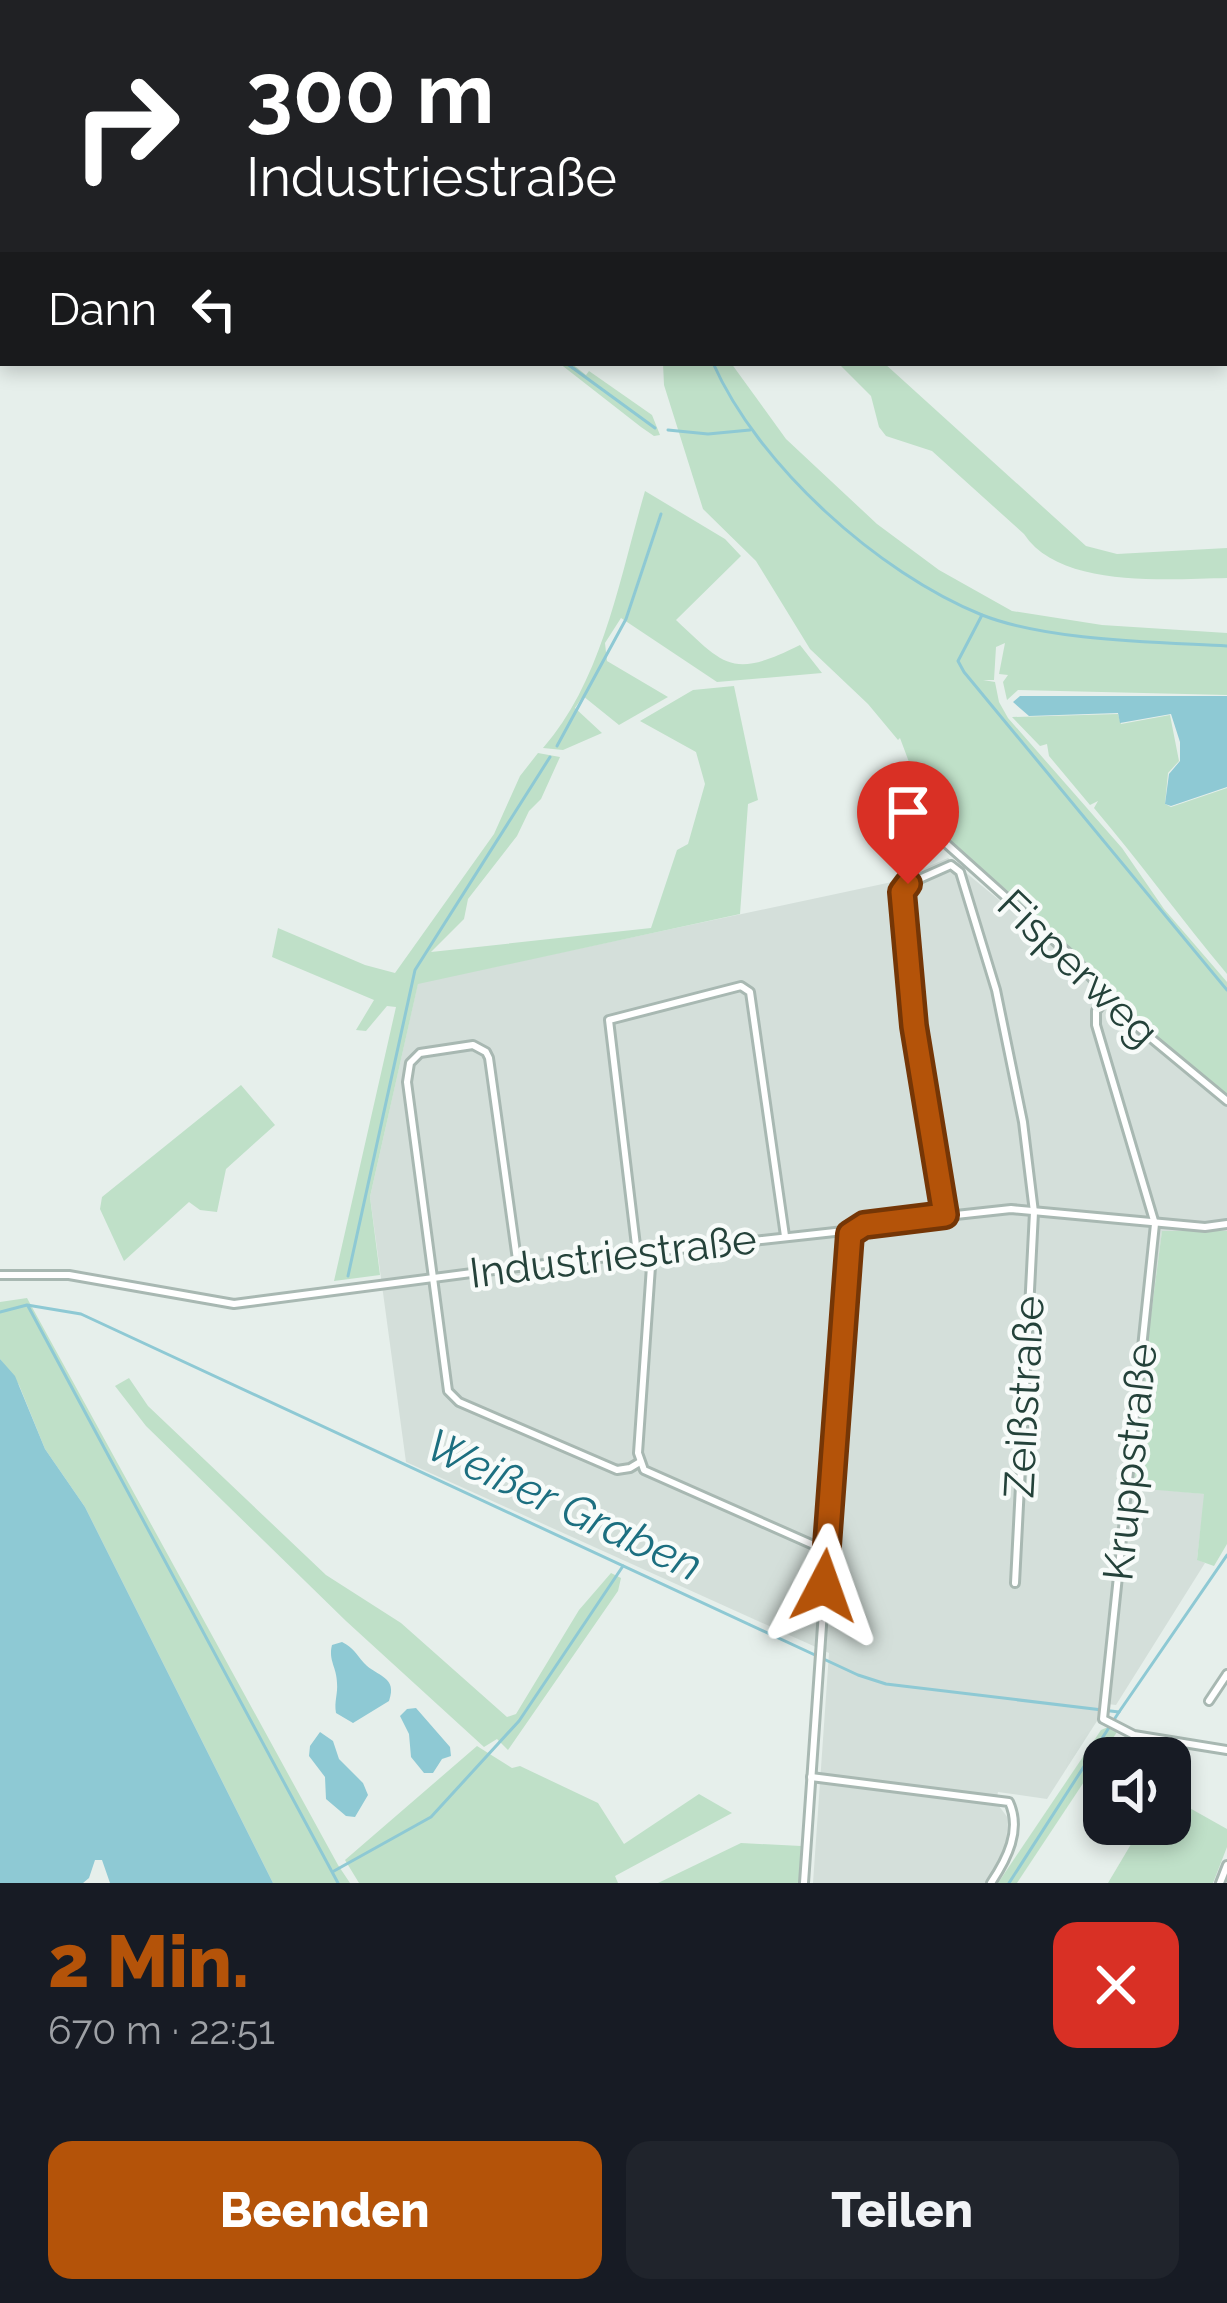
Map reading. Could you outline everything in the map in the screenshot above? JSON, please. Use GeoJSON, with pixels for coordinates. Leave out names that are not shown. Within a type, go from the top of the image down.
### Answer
{"type":"FeatureCollection","features":[{"type":"Feature","properties":{"kind":"street","name":"Fisperweg"},"geometry":{"type":"LineString","coordinates":[[932,831],[1075,958],[1107,998],[1155,1044],[1227,1101]]}},
{"type":"Feature","properties":{"kind":"street","name":"Zeißstraße"},"geometry":{"type":"LineString","coordinates":[[945,1215],[914,1026],[902,892],[908,884],[951,865],[956,867],[996,991],[1023,1122],[1034,1211],[1015,1583]]}},
{"type":"Feature","properties":{"kind":"street"},"geometry":{"type":"LineString","coordinates":[[638,1253],[609,1020],[741,986],[750,992],[785,1236]]}},
{"type":"Feature","properties":{"kind":"street"},"geometry":{"type":"LineString","coordinates":[[1107,998],[1096,1011],[1096,1025],[1155,1224]]}},
{"type":"Feature","properties":{"kind":"street"},"geometry":{"type":"LineString","coordinates":[[518,1267],[489,1058],[473,1045],[420,1053],[408,1071],[445,1383],[452,1398],[617,1470],[640,1462]]}},
{"type":"Feature","properties":{"kind":"street","name":"Industriestraße"},"geometry":{"type":"LineString","coordinates":[[0,1275],[69,1275],[234,1304],[989,1210],[1205,1227],[1227,1224]]}},
{"type":"Feature","properties":{"kind":"street","name":"Kruppstraße"},"geometry":{"type":"LineString","coordinates":[[1155,1224],[1107,1714],[1134,1735],[1227,1750]]}},
{"type":"Feature","properties":{"kind":"street"},"geometry":{"type":"LineString","coordinates":[[804,1883],[853,1230]]}},
{"type":"Feature","properties":{"kind":"street"},"geometry":{"type":"LineString","coordinates":[[652,1252],[640,1462],[644,1470],[827,1551]]}},
{"type":"Feature","properties":{"kind":"street"},"geometry":{"type":"LineString","coordinates":[[1209,1701],[1227,1675]]}},
{"type":"Feature","properties":{"kind":"street"},"geometry":{"type":"LineString","coordinates":[[811,1777],[1009,1802],[1014,1816],[1010,1856],[992,1883]]}},
{"type":"Feature","properties":{"kind":"street"},"geometry":{"type":"LineString","coordinates":[[1220,1883],[1227,1864]]}},
{"type":"Feature","properties":{"kind":"shaded area"},"geometry":{"type":"Polygon","coordinates":[[[948,858],[1060,950],[1111,1010],[1227,1107],[1227,1231],[1162,1232],[1134,1487],[1205,1494],[1197,1559],[1205,1563],[1116,1705],[1099,1703],[1097,1721],[1047,1799],[998,1792],[996,1802],[1008,1818],[1005,1855],[987,1883],[813,1883],[829,1653],[406,1462],[370,1197],[418,983],[892,882],[948,858]]]}},
{"type":"Feature","properties":{"kind":"green space"},"geometry":{"type":"Polygon","coordinates":[[[563,366],[575,366],[586,375],[589,371],[652,415],[660,435],[641,427],[563,366]]]}},
{"type":"Feature","properties":{"kind":"green space"},"geometry":{"type":"Polygon","coordinates":[[[663,366],[733,366],[786,439],[877,524],[939,570],[1012,611],[1102,625],[1227,633],[1227,695],[1018,690],[1007,700],[1003,682],[1008,675],[999,674],[1005,643],[996,647],[994,680],[983,680],[995,682],[1008,718],[1122,848],[1164,909],[1227,982],[1227,1096],[1157,1040],[1046,923],[934,829],[900,738],[810,649],[756,561],[703,509],[664,385],[663,366]]]}},
{"type":"Feature","properties":{"kind":"green space"},"geometry":{"type":"Polygon","coordinates":[[[841,366],[887,366],[1086,546],[1117,554],[1227,548],[1227,578],[1117,577],[1063,564],[1041,552],[932,451],[886,436],[871,396],[841,366]]]}},
{"type":"Feature","properties":{"kind":"green space"},"geometry":{"type":"Polygon","coordinates":[[[645,491],[725,539],[741,556],[676,620],[706,648],[731,662],[759,662],[800,645],[822,673],[717,682],[621,618],[605,643],[607,661],[668,697],[619,725],[583,696],[575,708],[602,733],[563,750],[543,748],[564,721],[595,659],[645,491]]]}},
{"type":"Feature","properties":{"kind":"green space"},"geometry":{"type":"Polygon","coordinates":[[[734,686],[758,800],[748,804],[740,914],[418,984],[370,1197],[380,1275],[334,1281],[396,1007],[387,1006],[366,1031],[356,1030],[374,1000],[272,957],[278,928],[395,973],[494,834],[520,776],[538,753],[560,757],[541,799],[468,899],[464,919],[431,952],[651,928],[677,850],[688,844],[705,784],[696,752],[640,721],[693,690],[734,686]]]}},
{"type":"Feature","properties":{"kind":"green space"},"geometry":{"type":"Polygon","coordinates":[[[1118,714],[1121,724],[1170,715],[1179,761],[1168,773],[1165,804],[1171,807],[1227,788],[1227,974],[1094,808],[1098,801],[1090,805],[1049,756],[1047,744],[1040,746],[1012,717],[1118,714]]]}},
{"type":"Feature","properties":{"kind":"green space"},"geometry":{"type":"Polygon","coordinates":[[[241,1085],[275,1125],[226,1169],[217,1212],[200,1210],[189,1202],[124,1261],[100,1209],[102,1197],[241,1085]]]}},
{"type":"Feature","properties":{"kind":"green space"},"geometry":{"type":"Polygon","coordinates":[[[1162,1231],[1227,1231],[1227,1544],[1214,1566],[1197,1560],[1204,1494],[1134,1488],[1162,1231]]]}},
{"type":"Feature","properties":{"kind":"green space"},"geometry":{"type":"Polygon","coordinates":[[[27,1298],[350,1883],[273,1883],[85,1507],[45,1449],[19,1385],[0,1359],[0,1302],[27,1298]]]}},
{"type":"Feature","properties":{"kind":"green space"},"geometry":{"type":"Polygon","coordinates":[[[129,1378],[148,1406],[326,1575],[401,1623],[507,1717],[516,1714],[579,1610],[611,1573],[621,1578],[618,1591],[508,1750],[497,1739],[484,1747],[346,1621],[146,1426],[115,1386],[129,1378]]]}},
{"type":"Feature","properties":{"kind":"green space"},"geometry":{"type":"Polygon","coordinates":[[[1108,1727],[1117,1732],[1114,1737],[1096,1737],[1108,1727]]]}},
{"type":"Feature","properties":{"kind":"green space"},"geometry":{"type":"Polygon","coordinates":[[[477,1746],[512,1768],[520,1766],[598,1803],[624,1844],[699,1794],[732,1813],[615,1876],[618,1883],[359,1883],[345,1860],[477,1746]]]}},
{"type":"Feature","properties":{"kind":"green space"},"geometry":{"type":"Polygon","coordinates":[[[1083,1757],[1083,1783],[1017,1883],[998,1883],[1083,1757]]]}},
{"type":"Feature","properties":{"kind":"green space"},"geometry":{"type":"Polygon","coordinates":[[[1191,1809],[1227,1829],[1227,1847],[1213,1883],[1108,1883],[1131,1845],[1191,1845],[1191,1809]]]}},
{"type":"Feature","properties":{"kind":"green space"},"geometry":{"type":"Polygon","coordinates":[[[741,1843],[801,1846],[799,1883],[658,1883],[741,1843]]]}},
{"type":"Feature","properties":{"kind":"water"},"geometry":{"type":"Polygon","coordinates":[[[1020,696],[1227,696],[1227,787],[1165,804],[1169,774],[1180,761],[1171,714],[1120,723],[1118,713],[1029,716],[1013,702],[1020,696]]]}},
{"type":"Feature","properties":{"kind":"water"},"geometry":{"type":"Polygon","coordinates":[[[0,1359],[15,1376],[45,1449],[85,1507],[273,1883],[110,1883],[102,1860],[95,1860],[83,1883],[0,1883],[0,1359]]]}},
{"type":"Feature","properties":{"kind":"water"},"geometry":{"type":"Polygon","coordinates":[[[342,1642],[391,1686],[389,1701],[353,1723],[336,1713],[337,1678],[331,1650],[342,1642]]]}},
{"type":"Feature","properties":{"kind":"water"},"geometry":{"type":"Polygon","coordinates":[[[416,1708],[450,1747],[451,1756],[442,1759],[433,1773],[424,1773],[411,1757],[409,1734],[400,1716],[416,1708]]]}},
{"type":"Feature","properties":{"kind":"water"},"geometry":{"type":"Polygon","coordinates":[[[320,1732],[333,1741],[339,1759],[363,1783],[368,1795],[355,1817],[346,1816],[326,1799],[325,1777],[309,1756],[320,1732]]]}},
{"type":"Feature","properties":{"kind":"waterway"},"geometry":{"type":"LineString","coordinates":[[570,366],[655,428]]}},
{"type":"Feature","properties":{"kind":"waterway"},"geometry":{"type":"LineString","coordinates":[[715,366],[759,440],[825,512],[863,544],[942,596],[982,615],[1038,630],[1227,646]]}},
{"type":"Feature","properties":{"kind":"waterway"},"geometry":{"type":"LineString","coordinates":[[668,430],[708,434],[750,430]]}},
{"type":"Feature","properties":{"kind":"waterway"},"geometry":{"type":"LineString","coordinates":[[557,746],[626,619],[661,514]]}},
{"type":"Feature","properties":{"kind":"waterway"},"geometry":{"type":"LineString","coordinates":[[982,615],[958,661],[964,672],[1227,990]]}},
{"type":"Feature","properties":{"kind":"waterway"},"geometry":{"type":"LineString","coordinates":[[348,1276],[415,970],[550,757]]}},
{"type":"Feature","properties":{"kind":"waterway","name":"Weißer Graben"},"geometry":{"type":"LineString","coordinates":[[0,1312],[27,1305],[81,1314],[858,1675],[886,1684],[1119,1712]]}},
{"type":"Feature","properties":{"kind":"waterway"},"geometry":{"type":"LineString","coordinates":[[28,1306],[338,1883]]}},
{"type":"Feature","properties":{"kind":"waterway"},"geometry":{"type":"LineString","coordinates":[[1009,1883],[1227,1555]]}},
{"type":"Feature","properties":{"kind":"waterway"},"geometry":{"type":"LineString","coordinates":[[334,1871],[431,1817],[519,1721],[623,1566]]}},
{"type":"Feature","properties":{"kind":"route"},"geometry":{"type":"LineString","coordinates":[[824,1586],[850,1234],[864,1225],[945,1215],[914,1026],[902,892],[908,884]]}}]}
